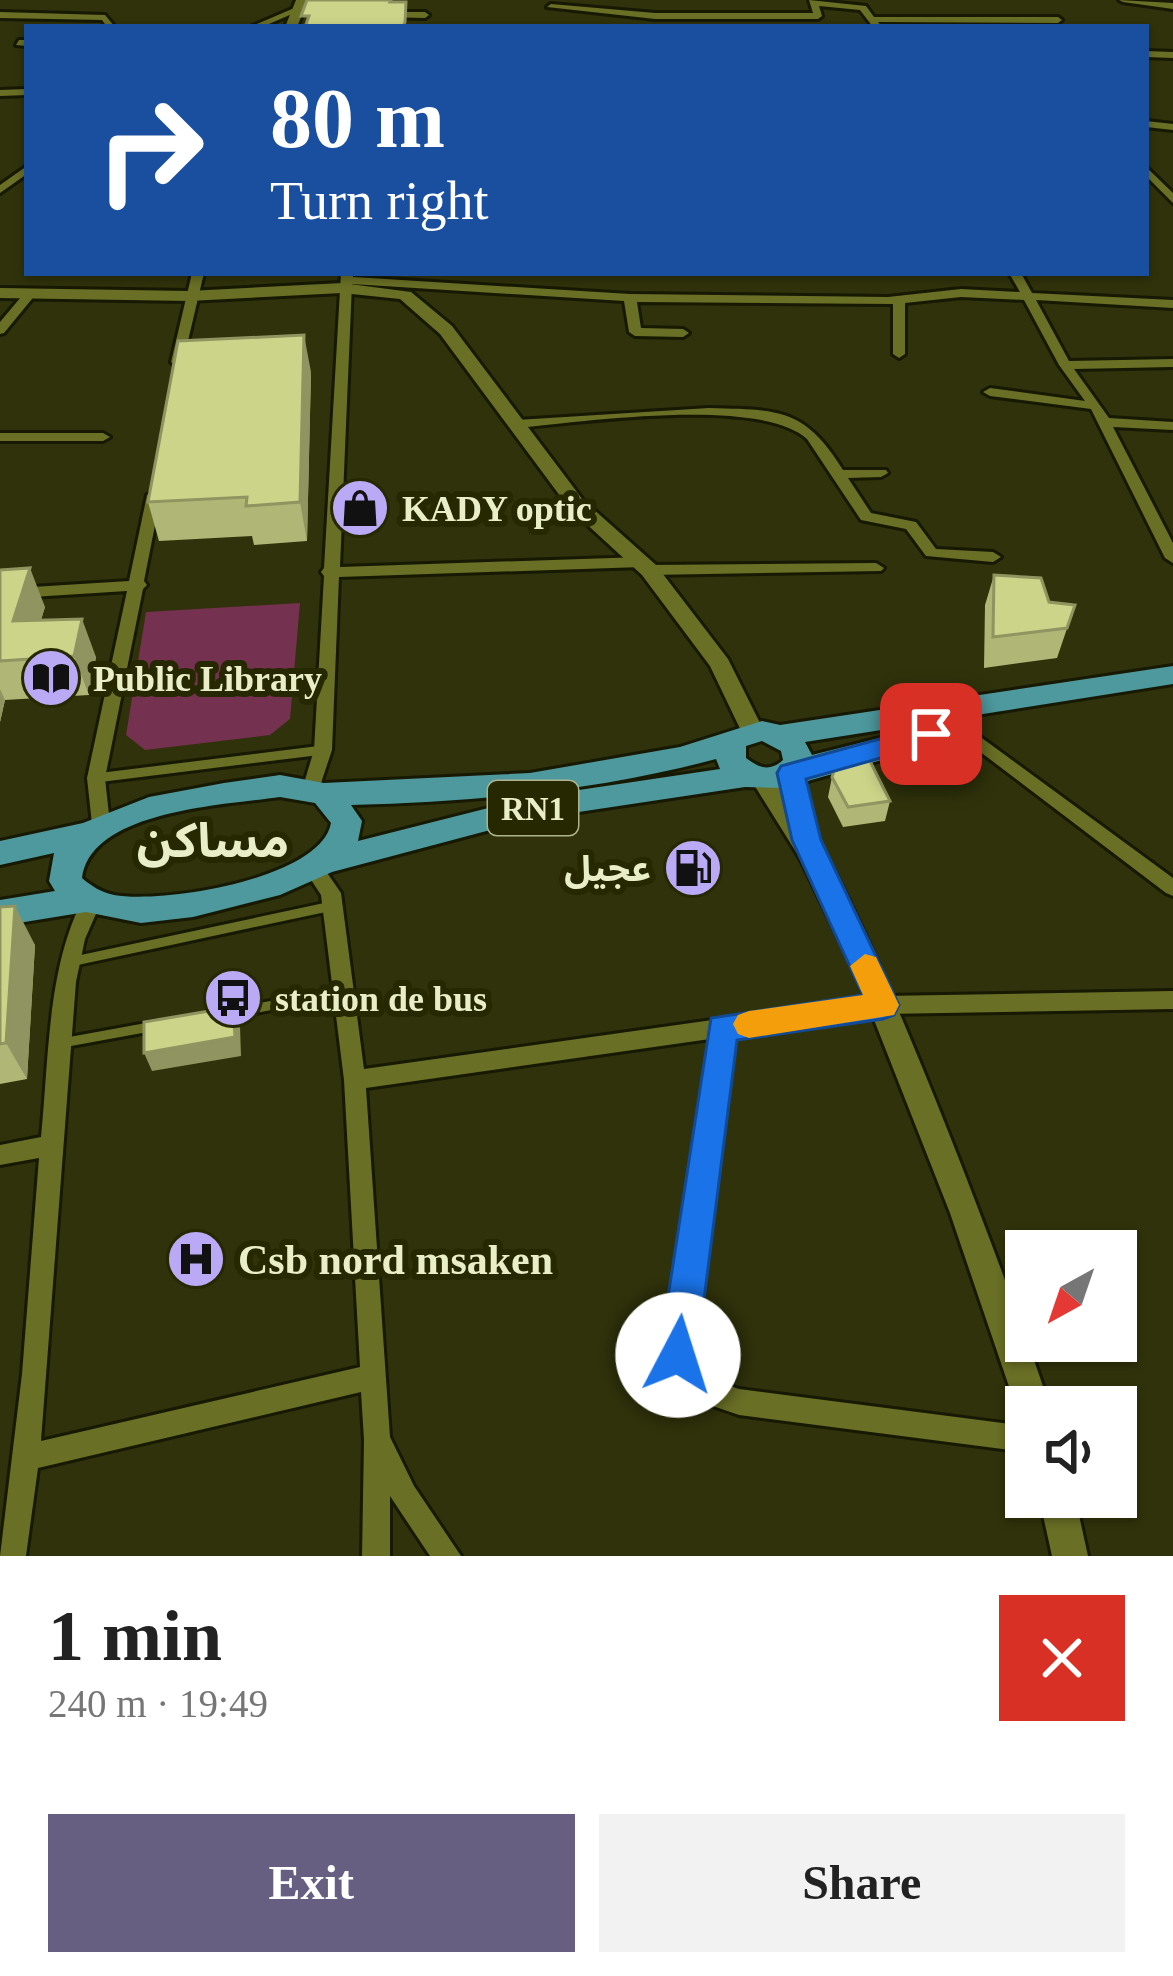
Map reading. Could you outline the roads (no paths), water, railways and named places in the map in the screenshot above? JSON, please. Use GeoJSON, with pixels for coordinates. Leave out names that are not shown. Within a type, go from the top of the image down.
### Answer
{"type":"FeatureCollection","features":[{"type":"Feature","properties":{"kind":"main road","name":"RN1"},"geometry":{"type":"LineString","coordinates":[[0,853],[95,828],[143,809],[280,786],[318,792],[468,792],[563,784],[755,737],[1173,675]]}},
{"type":"Feature","properties":{"kind":"main road","name":"RN1"},"geometry":{"type":"LineString","coordinates":[[0,913],[90,900],[123,909],[153,909],[289,880],[319,866],[520,811],[773,775],[960,728],[1173,690]]}},
{"type":"Feature","properties":{"kind":"main road"},"geometry":{"type":"LineString","coordinates":[[755,737],[795,748],[773,775],[732,764],[755,737]]}},
{"type":"Feature","properties":{"kind":"main road"},"geometry":{"type":"LineString","coordinates":[[318,792],[347,821],[346,837],[319,866]]}},
{"type":"Feature","properties":{"kind":"main road"},"geometry":{"type":"LineString","coordinates":[[90,900],[72,889],[64,870],[67,857],[95,828]]}},
{"type":"Feature","properties":{"kind":"street"},"geometry":{"type":"LineString","coordinates":[[423,24],[426,0]]}},
{"type":"Feature","properties":{"kind":"street"},"geometry":{"type":"LineString","coordinates":[[1123,0],[1173,6]]}},
{"type":"Feature","properties":{"kind":"street"},"geometry":{"type":"LineString","coordinates":[[0,13],[29,2]]}},
{"type":"Feature","properties":{"kind":"street"},"geometry":{"type":"LineString","coordinates":[[550,20],[551,3],[655,16],[818,16],[814,2],[863,8],[877,23],[1058,20]]}},
{"type":"Feature","properties":{"kind":"street"},"geometry":{"type":"LineString","coordinates":[[0,13],[105,18],[112,24]]}},
{"type":"Feature","properties":{"kind":"street"},"geometry":{"type":"LineString","coordinates":[[263,24],[295,13],[316,15]]}},
{"type":"Feature","properties":{"kind":"street"},"geometry":{"type":"LineString","coordinates":[[381,15],[425,15]]}},
{"type":"Feature","properties":{"kind":"street"},"geometry":{"type":"LineString","coordinates":[[1149,173],[1173,200]]}},
{"type":"Feature","properties":{"kind":"street"},"geometry":{"type":"LineString","coordinates":[[174,378],[197,276]]}},
{"type":"Feature","properties":{"kind":"street"},"geometry":{"type":"LineString","coordinates":[[1016,276],[1065,365],[1096,406],[1173,558]]}},
{"type":"Feature","properties":{"kind":"street"},"geometry":{"type":"LineString","coordinates":[[0,293],[189,296],[345,280],[407,279],[630,298],[899,301],[962,286],[1173,304]]}},
{"type":"Feature","properties":{"kind":"street"},"geometry":{"type":"LineString","coordinates":[[345,280],[395,292],[446,330],[576,504],[646,566],[720,664],[755,737]]}},
{"type":"Feature","properties":{"kind":"street"},"geometry":{"type":"LineString","coordinates":[[318,792],[345,280]]}},
{"type":"Feature","properties":{"kind":"street"},"geometry":{"type":"LineString","coordinates":[[0,329],[30,294]]}},
{"type":"Feature","properties":{"kind":"street"},"geometry":{"type":"LineString","coordinates":[[630,298],[635,332],[683,333]]}},
{"type":"Feature","properties":{"kind":"street"},"geometry":{"type":"LineString","coordinates":[[899,301],[899,353]]}},
{"type":"Feature","properties":{"kind":"street"},"geometry":{"type":"LineString","coordinates":[[1065,365],[1173,363]]}},
{"type":"Feature","properties":{"kind":"street"},"geometry":{"type":"LineString","coordinates":[[990,392],[1096,406]]}},
{"type":"Feature","properties":{"kind":"street"},"geometry":{"type":"LineString","coordinates":[[517,424],[697,412],[781,419],[802,427],[866,517],[910,525],[931,553],[993,557]]}},
{"type":"Feature","properties":{"kind":"street"},"geometry":{"type":"LineString","coordinates":[[1103,422],[1173,426]]}},
{"type":"Feature","properties":{"kind":"street"},"geometry":{"type":"LineString","coordinates":[[0,437],[103,437]]}},
{"type":"Feature","properties":{"kind":"street"},"geometry":{"type":"LineString","coordinates":[[95,828],[96,778],[140,585],[159,466]]}},
{"type":"Feature","properties":{"kind":"street"},"geometry":{"type":"LineString","coordinates":[[837,474],[881,473]]}},
{"type":"Feature","properties":{"kind":"street"},"geometry":{"type":"LineString","coordinates":[[329,572],[646,566],[876,568]]}},
{"type":"Feature","properties":{"kind":"street"},"geometry":{"type":"LineString","coordinates":[[0,594],[140,585]]}},
{"type":"Feature","properties":{"kind":"street"},"geometry":{"type":"LineString","coordinates":[[960,728],[1173,888]]}},
{"type":"Feature","properties":{"kind":"street"},"geometry":{"type":"LineString","coordinates":[[773,775],[883,1005],[1027,1386]]}},
{"type":"Feature","properties":{"kind":"street"},"geometry":{"type":"LineString","coordinates":[[319,866],[332,906],[356,1080],[377,1440],[376,1556]]}},
{"type":"Feature","properties":{"kind":"street"},"geometry":{"type":"LineString","coordinates":[[12,1556],[29,1456],[50,1146],[70,962],[77,927],[90,900]]}},
{"type":"Feature","properties":{"kind":"street"},"geometry":{"type":"LineString","coordinates":[[356,1080],[883,1005],[1173,1000]]}},
{"type":"Feature","properties":{"kind":"street"},"geometry":{"type":"LineString","coordinates":[[722,1028],[677,1334],[684,1370],[716,1394],[739,1402],[1005,1436]]}},
{"type":"Feature","properties":{"kind":"street"},"geometry":{"type":"LineString","coordinates":[[0,1155],[50,1146]]}},
{"type":"Feature","properties":{"kind":"street"},"geometry":{"type":"LineString","coordinates":[[29,1456],[370,1377]]}},
{"type":"Feature","properties":{"kind":"street"},"geometry":{"type":"LineString","coordinates":[[377,1440],[404,1496],[447,1556]]}},
{"type":"Feature","properties":{"kind":"street"},"geometry":{"type":"LineString","coordinates":[[1062,1518],[1070,1556]]}},
{"type":"Feature","properties":{"kind":"lane"},"geometry":{"type":"LineString","coordinates":[[96,778],[323,750]]}},
{"type":"Feature","properties":{"kind":"lane"},"geometry":{"type":"LineString","coordinates":[[70,962],[332,906]]}},
{"type":"Feature","properties":{"kind":"lane"},"geometry":{"type":"LineString","coordinates":[[202,1018],[344,992]]}},
{"type":"Feature","properties":{"kind":"lane"},"geometry":{"type":"LineString","coordinates":[[62,1043],[179,1022]]}},
{"type":"Feature","properties":{"kind":"place","name":"KADY optic"},"geometry":{"type":"Point","coordinates":[360,508]}},
{"type":"Feature","properties":{"kind":"place","name":"Public Library"},"geometry":{"type":"Point","coordinates":[51,678]}},
{"type":"Feature","properties":{"kind":"place","name":"عجيل"},"geometry":{"type":"Point","coordinates":[693,868]}},
{"type":"Feature","properties":{"kind":"place","name":"station de bus"},"geometry":{"type":"Point","coordinates":[233,998]}},
{"type":"Feature","properties":{"kind":"place","name":"Csb nord msaken"},"geometry":{"type":"Point","coordinates":[196,1259]}},
{"type":"Feature","properties":{"kind":"district","name":"مساكن"},"geometry":{"type":"Point","coordinates":[213,840]}}]}
